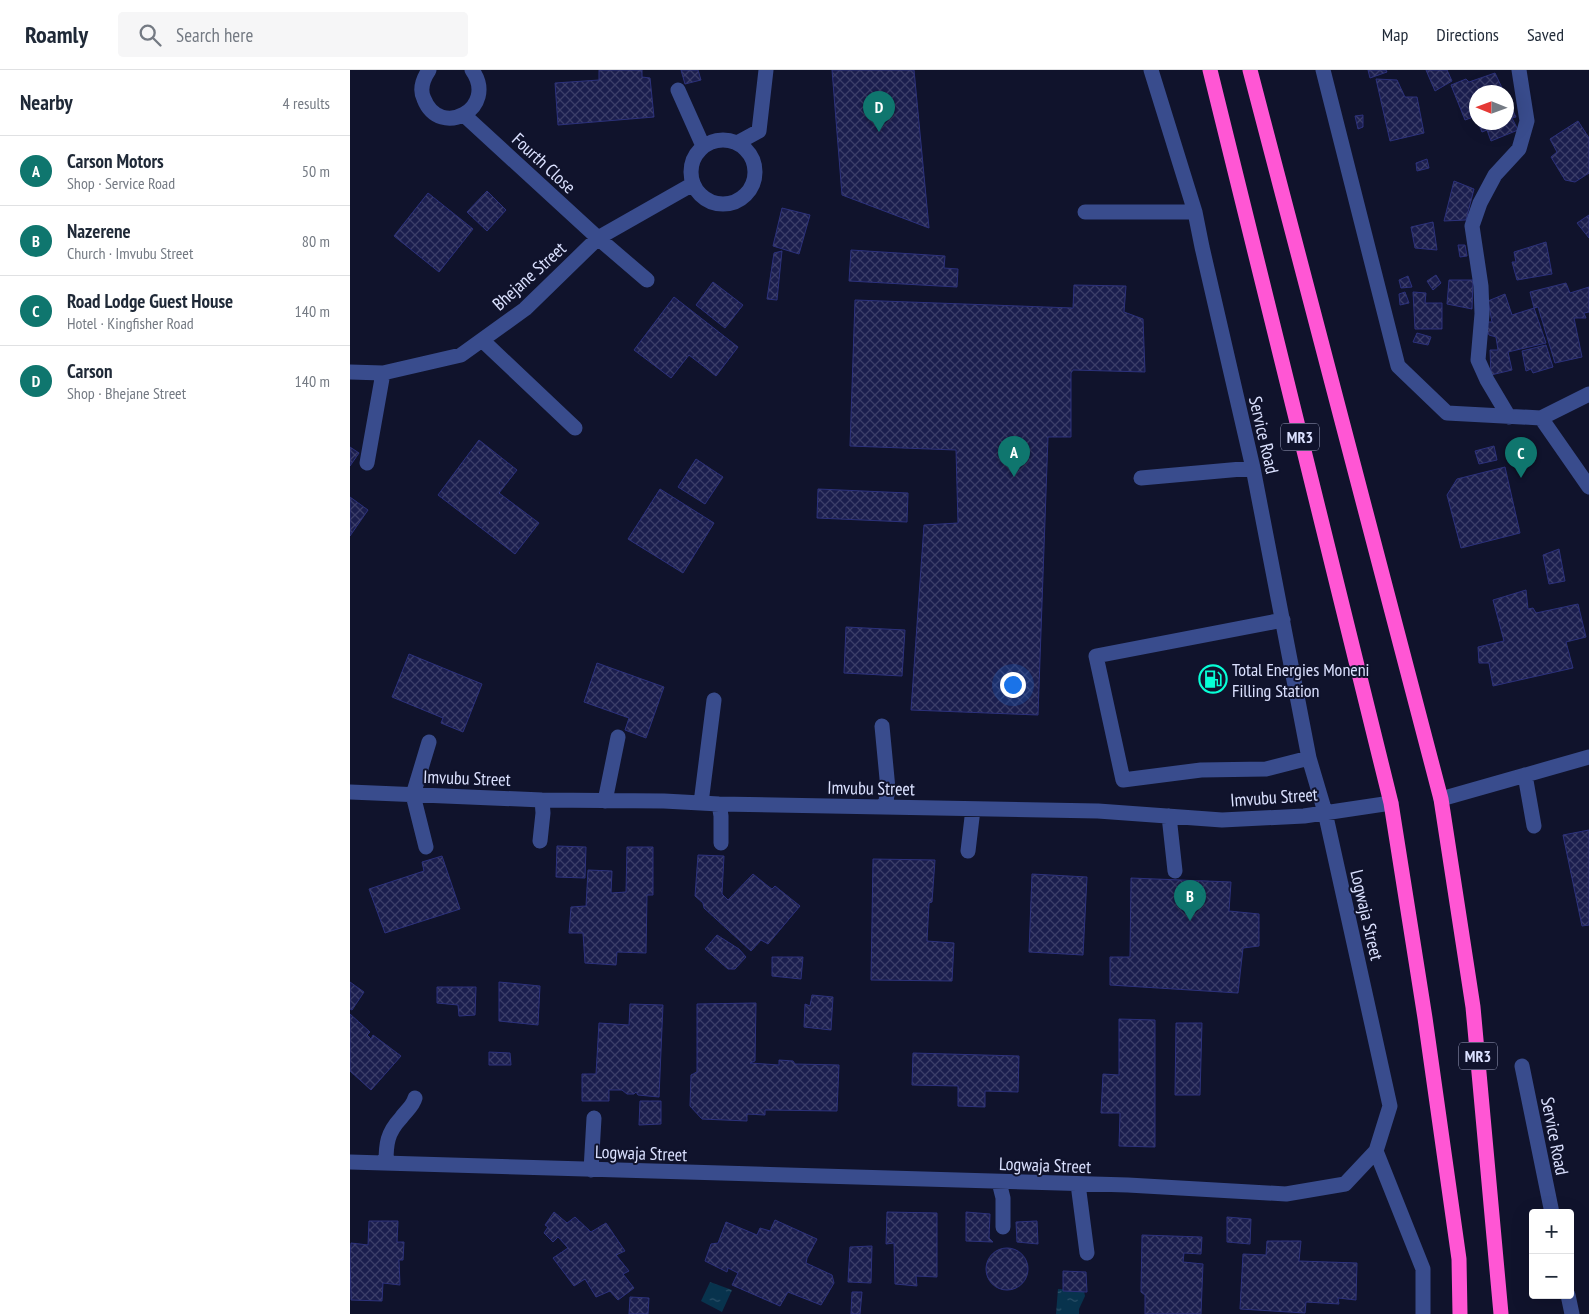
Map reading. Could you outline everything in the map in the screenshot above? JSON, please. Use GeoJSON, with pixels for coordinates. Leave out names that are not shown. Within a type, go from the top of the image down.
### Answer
{"type":"FeatureCollection","features":[{"type":"Feature","properties":{"kind":"highway","name":"MR3"},"geometry":{"type":"LineString","coordinates":[[1210,70],[1391,803],[1425,1018],[1459,1259],[1460,1314]]}},
{"type":"Feature","properties":{"kind":"highway","name":"MR3"},"geometry":{"type":"LineString","coordinates":[[1250,70],[1441,799],[1474,1007],[1501,1314]]}},
{"type":"Feature","properties":{"kind":"street"},"geometry":{"type":"LineString","coordinates":[[429,70],[422,86],[422,95],[430,110],[447,118],[456,118],[464,115],[478,100],[480,90],[478,80],[472,70]]}},
{"type":"Feature","properties":{"kind":"street"},"geometry":{"type":"LineString","coordinates":[[737,143],[759,131],[766,70]]}},
{"type":"Feature","properties":{"kind":"street","name":"Service Road"},"geometry":{"type":"LineString","coordinates":[[1151,70],[1195,212],[1253,468],[1309,758],[1324,812]]}},
{"type":"Feature","properties":{"kind":"street"},"geometry":{"type":"LineString","coordinates":[[1323,70],[1398,366],[1447,413],[1541,418],[1589,394]]}},
{"type":"Feature","properties":{"kind":"street"},"geometry":{"type":"LineString","coordinates":[[1509,416],[1487,380],[1478,360],[1482,314],[1481,286],[1472,226],[1480,202],[1494,175],[1519,149],[1527,121],[1519,70]]}},
{"type":"Feature","properties":{"kind":"street"},"geometry":{"type":"LineString","coordinates":[[678,90],[703,146]]}},
{"type":"Feature","properties":{"kind":"street","name":"Fourth Close"},"geometry":{"type":"LineString","coordinates":[[464,115],[598,238],[647,280]]}},
{"type":"Feature","properties":{"kind":"street"},"geometry":{"type":"LineString","coordinates":[[712,141],[733,141],[750,153],[755,173],[753,184],[739,200],[729,204],[718,204],[699,194],[693,184],[691,174],[696,154],[703,146],[712,141]]}},
{"type":"Feature","properties":{"kind":"street","name":"Bhejane Street"},"geometry":{"type":"LineString","coordinates":[[350,372],[383,373],[461,355],[525,309],[598,238],[693,184]]}},
{"type":"Feature","properties":{"kind":"street"},"geometry":{"type":"LineString","coordinates":[[1085,212],[1195,212]]}},
{"type":"Feature","properties":{"kind":"street"},"geometry":{"type":"LineString","coordinates":[[482,340],[575,428]]}},
{"type":"Feature","properties":{"kind":"street"},"geometry":{"type":"LineString","coordinates":[[367,463],[383,373]]}},
{"type":"Feature","properties":{"kind":"street"},"geometry":{"type":"LineString","coordinates":[[1541,418],[1589,487]]}},
{"type":"Feature","properties":{"kind":"street"},"geometry":{"type":"LineString","coordinates":[[1140,478],[1253,468]]}},
{"type":"Feature","properties":{"kind":"street"},"geometry":{"type":"LineString","coordinates":[[1283,620],[1096,656],[1123,780],[1201,770],[1266,769],[1309,758]]}},
{"type":"Feature","properties":{"kind":"street"},"geometry":{"type":"LineString","coordinates":[[701,803],[714,700]]}},
{"type":"Feature","properties":{"kind":"street"},"geometry":{"type":"LineString","coordinates":[[882,726],[888,789],[885,807]]}},
{"type":"Feature","properties":{"kind":"street"},"geometry":{"type":"LineString","coordinates":[[605,801],[618,737]]}},
{"type":"Feature","properties":{"kind":"street"},"geometry":{"type":"LineString","coordinates":[[426,846],[413,795],[429,742]]}},
{"type":"Feature","properties":{"kind":"street"},"geometry":{"type":"LineString","coordinates":[[1441,799],[1589,757]]}},
{"type":"Feature","properties":{"kind":"street"},"geometry":{"type":"LineString","coordinates":[[1525,775],[1534,826]]}},
{"type":"Feature","properties":{"kind":"street","name":"Imvubu Street"},"geometry":{"type":"LineString","coordinates":[[350,792],[542,800],[1098,811],[1222,820],[1304,816],[1391,803]]}},
{"type":"Feature","properties":{"kind":"street"},"geometry":{"type":"LineString","coordinates":[[540,841],[543,813],[542,800]]}},
{"type":"Feature","properties":{"kind":"street"},"geometry":{"type":"LineString","coordinates":[[719,804],[721,843]]}},
{"type":"Feature","properties":{"kind":"street"},"geometry":{"type":"LineString","coordinates":[[968,851],[973,809]]}},
{"type":"Feature","properties":{"kind":"street","name":"Logwaja Street"},"geometry":{"type":"LineString","coordinates":[[350,1162],[1078,1184],[1286,1194],[1345,1184],[1376,1151],[1390,1106],[1324,812]]}},
{"type":"Feature","properties":{"kind":"street"},"geometry":{"type":"LineString","coordinates":[[1169,816],[1175,871]]}},
{"type":"Feature","properties":{"kind":"street","name":"Service Road"},"geometry":{"type":"LineString","coordinates":[[1522,1066],[1551,1209]]}},
{"type":"Feature","properties":{"kind":"street"},"geometry":{"type":"LineString","coordinates":[[386,1163],[386,1143],[397,1122],[414,1103],[415,1098]]}},
{"type":"Feature","properties":{"kind":"street"},"geometry":{"type":"LineString","coordinates":[[591,1170],[594,1118]]}},
{"type":"Feature","properties":{"kind":"street"},"geometry":{"type":"LineString","coordinates":[[1376,1151],[1423,1269],[1423,1314]]}},
{"type":"Feature","properties":{"kind":"street"},"geometry":{"type":"LineString","coordinates":[[999,1182],[1003,1198],[1002,1227]]}},
{"type":"Feature","properties":{"kind":"street"},"geometry":{"type":"LineString","coordinates":[[1078,1184],[1086,1253]]}},
{"type":"Feature","properties":{"kind":"street"},"geometry":{"type":"LineString","coordinates":[[1569,1299],[1572,1314]]}},
{"type":"Feature","properties":{"kind":"water"},"geometry":{"type":"Polygon","coordinates":[[[710,1282],[732,1290],[722,1312],[701,1301],[710,1282]]]}},
{"type":"Feature","properties":{"kind":"water"},"geometry":{"type":"Polygon","coordinates":[[[1058,1289],[1084,1291],[1085,1296],[1079,1309],[1079,1314],[1056,1314],[1058,1289]]]}},
{"type":"Feature","properties":{"kind":"building"},"geometry":{"type":"Polygon","coordinates":[[[599,70],[642,70],[642,77],[650,78],[654,117],[558,125],[555,83],[599,80],[599,70]]]}},
{"type":"Feature","properties":{"kind":"building"},"geometry":{"type":"Polygon","coordinates":[[[681,70],[698,70],[701,80],[685,84],[681,70]]]}},
{"type":"Feature","properties":{"kind":"building"},"geometry":{"type":"Polygon","coordinates":[[[832,70],[914,70],[929,228],[842,195],[832,70]]]}},
{"type":"Feature","properties":{"kind":"building"},"geometry":{"type":"Polygon","coordinates":[[[1368,70],[1386,70],[1387,72],[1370,78],[1368,70]]]}},
{"type":"Feature","properties":{"kind":"building"},"geometry":{"type":"Polygon","coordinates":[[[1426,70],[1447,70],[1452,81],[1435,91],[1426,70]]]}},
{"type":"Feature","properties":{"kind":"building"},"geometry":{"type":"Polygon","coordinates":[[[1495,73],[1501,85],[1469,85],[1469,119],[1465,120],[1451,85],[1466,79],[1469,82],[1495,73]]]}},
{"type":"Feature","properties":{"kind":"building"},"geometry":{"type":"Polygon","coordinates":[[[1376,79],[1397,80],[1405,97],[1417,97],[1424,133],[1390,141],[1376,79]]]}},
{"type":"Feature","properties":{"kind":"building"},"geometry":{"type":"Polygon","coordinates":[[[1363,115],[1363,127],[1358,129],[1355,116],[1363,115]]]}},
{"type":"Feature","properties":{"kind":"building"},"geometry":{"type":"Polygon","coordinates":[[[1578,121],[1589,138],[1589,173],[1575,182],[1565,180],[1551,157],[1557,152],[1550,139],[1578,121]]]}},
{"type":"Feature","properties":{"kind":"building"},"geometry":{"type":"Polygon","coordinates":[[[1514,122],[1518,130],[1491,141],[1487,130],[1514,130],[1514,122]]]}},
{"type":"Feature","properties":{"kind":"building"},"geometry":{"type":"Polygon","coordinates":[[[1427,159],[1429,168],[1417,171],[1416,163],[1427,159]]]}},
{"type":"Feature","properties":{"kind":"building"},"geometry":{"type":"Polygon","coordinates":[[[1454,181],[1474,189],[1466,220],[1444,221],[1454,181]]]}},
{"type":"Feature","properties":{"kind":"building"},"geometry":{"type":"Polygon","coordinates":[[[487,191],[506,210],[487,231],[467,212],[487,191]]]}},
{"type":"Feature","properties":{"kind":"building"},"geometry":{"type":"Polygon","coordinates":[[[428,193],[473,229],[439,272],[394,236],[428,193]]]}},
{"type":"Feature","properties":{"kind":"building"},"geometry":{"type":"Polygon","coordinates":[[[782,208],[810,215],[799,254],[773,246],[782,208]]]}},
{"type":"Feature","properties":{"kind":"building"},"geometry":{"type":"Polygon","coordinates":[[[1589,215],[1589,238],[1577,223],[1589,215]]]}},
{"type":"Feature","properties":{"kind":"building"},"geometry":{"type":"Polygon","coordinates":[[[1433,222],[1437,250],[1415,248],[1411,227],[1433,222]]]}},
{"type":"Feature","properties":{"kind":"building"},"geometry":{"type":"Polygon","coordinates":[[[1546,242],[1552,274],[1517,280],[1512,262],[1516,262],[1514,252],[1546,242]]]}},
{"type":"Feature","properties":{"kind":"building"},"geometry":{"type":"Polygon","coordinates":[[[1458,245],[1465,245],[1467,256],[1460,257],[1458,245]]]}},
{"type":"Feature","properties":{"kind":"building"},"geometry":{"type":"Polygon","coordinates":[[[851,250],[945,256],[944,268],[958,269],[957,287],[849,281],[851,250]]]}},
{"type":"Feature","properties":{"kind":"building"},"geometry":{"type":"Polygon","coordinates":[[[782,251],[777,300],[767,299],[774,253],[782,251]]]}},
{"type":"Feature","properties":{"kind":"building"},"geometry":{"type":"Polygon","coordinates":[[[1436,275],[1441,283],[1433,290],[1427,281],[1436,275]]]}},
{"type":"Feature","properties":{"kind":"building"},"geometry":{"type":"Polygon","coordinates":[[[1408,276],[1412,287],[1401,288],[1399,280],[1408,276]]]}},
{"type":"Feature","properties":{"kind":"building"},"geometry":{"type":"Polygon","coordinates":[[[1449,280],[1473,280],[1472,309],[1447,304],[1449,280]]]}},
{"type":"Feature","properties":{"kind":"building"},"geometry":{"type":"Polygon","coordinates":[[[713,282],[743,305],[725,328],[696,305],[713,282]]]}},
{"type":"Feature","properties":{"kind":"building"},"geometry":{"type":"Polygon","coordinates":[[[1566,283],[1570,293],[1589,287],[1589,312],[1584,313],[1586,318],[1574,318],[1582,357],[1555,363],[1538,307],[1534,308],[1530,292],[1566,283]]]}},
{"type":"Feature","properties":{"kind":"building"},"geometry":{"type":"Polygon","coordinates":[[[1074,285],[1126,286],[1124,312],[1143,319],[1145,372],[1073,370],[1071,373],[1071,437],[1048,437],[1038,715],[911,710],[924,525],[958,523],[956,450],[850,446],[855,300],[1073,308],[1074,285]]]}},
{"type":"Feature","properties":{"kind":"building"},"geometry":{"type":"Polygon","coordinates":[[[1405,292],[1409,303],[1400,305],[1399,294],[1405,292]]]}},
{"type":"Feature","properties":{"kind":"building"},"geometry":{"type":"Polygon","coordinates":[[[1413,292],[1426,293],[1425,303],[1442,303],[1442,329],[1415,329],[1413,292]]]}},
{"type":"Feature","properties":{"kind":"building"},"geometry":{"type":"Polygon","coordinates":[[[1505,294],[1512,315],[1534,308],[1546,343],[1508,352],[1512,370],[1491,375],[1490,350],[1498,350],[1496,337],[1489,335],[1484,322],[1492,322],[1488,301],[1505,294]]]}},
{"type":"Feature","properties":{"kind":"building"},"geometry":{"type":"Polygon","coordinates":[[[674,297],[738,347],[716,376],[689,355],[671,378],[634,350],[674,297]]]}},
{"type":"Feature","properties":{"kind":"building"},"geometry":{"type":"Polygon","coordinates":[[[1417,333],[1431,337],[1428,345],[1413,342],[1417,333]]]}},
{"type":"Feature","properties":{"kind":"building"},"geometry":{"type":"Polygon","coordinates":[[[1546,345],[1553,367],[1533,373],[1531,369],[1526,371],[1522,351],[1546,345]]]}},
{"type":"Feature","properties":{"kind":"building"},"geometry":{"type":"Polygon","coordinates":[[[479,440],[517,470],[499,493],[539,523],[515,554],[438,495],[479,440]]]}},
{"type":"Feature","properties":{"kind":"building"},"geometry":{"type":"Polygon","coordinates":[[[1494,446],[1497,460],[1479,464],[1475,451],[1494,446]]]}},
{"type":"Feature","properties":{"kind":"building"},"geometry":{"type":"Polygon","coordinates":[[[350,447],[359,453],[350,466],[350,447]]]}},
{"type":"Feature","properties":{"kind":"building"},"geometry":{"type":"Polygon","coordinates":[[[696,459],[723,477],[705,504],[678,487],[696,459]]]}},
{"type":"Feature","properties":{"kind":"building"},"geometry":{"type":"Polygon","coordinates":[[[1505,467],[1520,533],[1461,548],[1447,495],[1457,479],[1505,467]]]}},
{"type":"Feature","properties":{"kind":"building"},"geometry":{"type":"Polygon","coordinates":[[[660,489],[714,523],[683,573],[628,539],[660,489]]]}},
{"type":"Feature","properties":{"kind":"building"},"geometry":{"type":"Polygon","coordinates":[[[818,489],[908,493],[907,522],[817,518],[818,489]]]}},
{"type":"Feature","properties":{"kind":"building"},"geometry":{"type":"Polygon","coordinates":[[[350,497],[368,510],[350,536],[350,497]]]}},
{"type":"Feature","properties":{"kind":"building"},"geometry":{"type":"Polygon","coordinates":[[[1559,549],[1565,581],[1549,584],[1543,555],[1559,549]]]}},
{"type":"Feature","properties":{"kind":"building"},"geometry":{"type":"Polygon","coordinates":[[[1526,590],[1528,609],[1533,608],[1536,613],[1578,604],[1586,637],[1566,642],[1573,668],[1493,686],[1489,663],[1479,663],[1478,647],[1504,641],[1493,600],[1526,590]]]}},
{"type":"Feature","properties":{"kind":"building"},"geometry":{"type":"Polygon","coordinates":[[[846,627],[905,630],[902,676],[844,673],[846,627]]]}},
{"type":"Feature","properties":{"kind":"building"},"geometry":{"type":"Polygon","coordinates":[[[409,654],[482,684],[463,732],[441,723],[443,718],[392,697],[409,654]]]}},
{"type":"Feature","properties":{"kind":"building"},"geometry":{"type":"Polygon","coordinates":[[[597,663],[664,687],[646,738],[625,730],[629,718],[584,702],[597,663]]]}},
{"type":"Feature","properties":{"kind":"building"},"geometry":{"type":"Polygon","coordinates":[[[1589,830],[1589,925],[1582,926],[1563,835],[1589,830]]]}},
{"type":"Feature","properties":{"kind":"building"},"geometry":{"type":"Polygon","coordinates":[[[557,846],[586,847],[585,878],[556,877],[557,846]]]}},
{"type":"Feature","properties":{"kind":"building"},"geometry":{"type":"Polygon","coordinates":[[[627,847],[653,847],[653,895],[647,895],[646,953],[617,952],[616,965],[585,963],[583,933],[569,933],[571,907],[586,906],[588,870],[612,871],[611,893],[626,892],[627,847]]]}},
{"type":"Feature","properties":{"kind":"building"},"geometry":{"type":"Polygon","coordinates":[[[698,855],[724,856],[722,894],[728,900],[753,874],[772,889],[775,886],[800,906],[768,944],[761,940],[751,951],[704,908],[703,903],[695,896],[698,855]]]}},
{"type":"Feature","properties":{"kind":"building"},"geometry":{"type":"Polygon","coordinates":[[[442,856],[460,909],[385,933],[369,889],[424,871],[422,862],[442,856]]]}},
{"type":"Feature","properties":{"kind":"building"},"geometry":{"type":"Polygon","coordinates":[[[873,859],[935,860],[932,902],[929,903],[927,941],[954,943],[952,981],[871,980],[873,859]]]}},
{"type":"Feature","properties":{"kind":"building"},"geometry":{"type":"Polygon","coordinates":[[[1032,874],[1087,877],[1083,955],[1029,952],[1032,874]]]}},
{"type":"Feature","properties":{"kind":"building"},"geometry":{"type":"Polygon","coordinates":[[[1131,878],[1231,882],[1229,911],[1259,914],[1259,946],[1243,948],[1238,993],[1110,985],[1110,957],[1130,957],[1131,878]]]}},
{"type":"Feature","properties":{"kind":"building"},"geometry":{"type":"Polygon","coordinates":[[[717,935],[739,949],[746,957],[735,969],[728,969],[705,949],[717,935]]]}},
{"type":"Feature","properties":{"kind":"building"},"geometry":{"type":"Polygon","coordinates":[[[772,957],[803,957],[801,979],[772,976],[772,957]]]}},
{"type":"Feature","properties":{"kind":"building"},"geometry":{"type":"Polygon","coordinates":[[[350,982],[364,992],[352,1010],[350,1009],[350,982]]]}},
{"type":"Feature","properties":{"kind":"building"},"geometry":{"type":"Polygon","coordinates":[[[499,982],[540,986],[538,1025],[499,1021],[499,982]]]}},
{"type":"Feature","properties":{"kind":"building"},"geometry":{"type":"Polygon","coordinates":[[[437,987],[476,987],[475,1015],[459,1016],[458,1005],[437,1003],[437,987]]]}},
{"type":"Feature","properties":{"kind":"building"},"geometry":{"type":"Polygon","coordinates":[[[812,995],[833,997],[831,1030],[804,1027],[805,1004],[810,1006],[812,995]]]}},
{"type":"Feature","properties":{"kind":"building"},"geometry":{"type":"Polygon","coordinates":[[[756,1003],[755,1061],[750,1063],[779,1065],[779,1060],[793,1061],[795,1064],[839,1065],[837,1111],[765,1110],[765,1115],[747,1114],[747,1121],[702,1119],[690,1106],[691,1075],[697,1072],[697,1004],[756,1003]]]}},
{"type":"Feature","properties":{"kind":"building"},"geometry":{"type":"Polygon","coordinates":[[[630,1004],[663,1005],[659,1097],[638,1095],[636,1092],[634,1094],[627,1094],[622,1090],[609,1090],[609,1101],[582,1101],[582,1074],[596,1074],[599,1023],[629,1025],[630,1004]]]}},
{"type":"Feature","properties":{"kind":"building"},"geometry":{"type":"Polygon","coordinates":[[[350,1014],[370,1032],[367,1035],[371,1039],[373,1035],[401,1056],[371,1090],[350,1071],[350,1014]]]}},
{"type":"Feature","properties":{"kind":"building"},"geometry":{"type":"Polygon","coordinates":[[[1119,1019],[1155,1020],[1155,1147],[1119,1146],[1120,1113],[1101,1113],[1103,1074],[1119,1075],[1119,1019]]]}},
{"type":"Feature","properties":{"kind":"building"},"geometry":{"type":"Polygon","coordinates":[[[1176,1023],[1202,1023],[1200,1095],[1175,1095],[1176,1023]]]}},
{"type":"Feature","properties":{"kind":"building"},"geometry":{"type":"Polygon","coordinates":[[[489,1052],[510,1053],[511,1065],[489,1065],[489,1052]]]}},
{"type":"Feature","properties":{"kind":"building"},"geometry":{"type":"Polygon","coordinates":[[[913,1053],[1019,1056],[1018,1092],[985,1091],[985,1107],[958,1106],[958,1086],[912,1085],[913,1053]]]}},
{"type":"Feature","properties":{"kind":"building"},"geometry":{"type":"Polygon","coordinates":[[[640,1101],[661,1101],[661,1124],[639,1125],[640,1101]]]}},
{"type":"Feature","properties":{"kind":"building"},"geometry":{"type":"Polygon","coordinates":[[[554,1212],[567,1223],[575,1217],[591,1232],[606,1223],[625,1251],[616,1255],[629,1271],[623,1274],[634,1288],[618,1300],[610,1291],[596,1297],[585,1279],[574,1286],[553,1258],[568,1248],[558,1237],[553,1242],[544,1233],[548,1227],[545,1225],[554,1212]]]}},
{"type":"Feature","properties":{"kind":"building"},"geometry":{"type":"Polygon","coordinates":[[[887,1212],[937,1213],[937,1277],[916,1276],[917,1286],[895,1284],[894,1243],[886,1244],[887,1212]]]}},
{"type":"Feature","properties":{"kind":"building"},"geometry":{"type":"Polygon","coordinates":[[[966,1212],[990,1214],[989,1238],[993,1242],[966,1241],[966,1212]]]}},
{"type":"Feature","properties":{"kind":"building"},"geometry":{"type":"Polygon","coordinates":[[[1227,1217],[1251,1219],[1250,1244],[1227,1242],[1227,1217]]]}},
{"type":"Feature","properties":{"kind":"building"},"geometry":{"type":"Polygon","coordinates":[[[775,1220],[817,1239],[806,1263],[832,1275],[834,1283],[821,1305],[788,1292],[780,1306],[732,1285],[738,1273],[728,1268],[727,1272],[705,1261],[711,1244],[718,1243],[726,1222],[757,1235],[760,1228],[770,1231],[775,1220]]]}},
{"type":"Feature","properties":{"kind":"building"},"geometry":{"type":"Polygon","coordinates":[[[369,1221],[398,1221],[397,1242],[404,1242],[403,1260],[399,1260],[400,1285],[383,1283],[382,1301],[351,1300],[351,1243],[368,1245],[369,1221]]]}},
{"type":"Feature","properties":{"kind":"building"},"geometry":{"type":"Polygon","coordinates":[[[1037,1221],[1038,1244],[1017,1242],[1016,1222],[1037,1221]]]}},
{"type":"Feature","properties":{"kind":"building"},"geometry":{"type":"Polygon","coordinates":[[[1142,1235],[1202,1237],[1201,1254],[1184,1253],[1183,1262],[1203,1264],[1201,1314],[1145,1314],[1145,1295],[1141,1292],[1142,1235]]]}},
{"type":"Feature","properties":{"kind":"building"},"geometry":{"type":"Polygon","coordinates":[[[1267,1241],[1301,1241],[1299,1261],[1357,1263],[1356,1300],[1338,1298],[1339,1304],[1306,1302],[1305,1313],[1240,1309],[1243,1254],[1266,1255],[1267,1241]]]}},
{"type":"Feature","properties":{"kind":"building"},"geometry":{"type":"Polygon","coordinates":[[[872,1246],[871,1283],[848,1282],[850,1247],[872,1246]]]}},
{"type":"Feature","properties":{"kind":"building"},"geometry":{"type":"Polygon","coordinates":[[[1007,1248],[1022,1254],[1028,1269],[1022,1284],[1007,1290],[992,1284],[986,1269],[992,1254],[1007,1248]]]}},
{"type":"Feature","properties":{"kind":"building"},"geometry":{"type":"Polygon","coordinates":[[[1063,1271],[1086,1272],[1087,1292],[1063,1291],[1063,1271]]]}},
{"type":"Feature","properties":{"kind":"building"},"geometry":{"type":"Polygon","coordinates":[[[852,1292],[862,1292],[860,1314],[851,1314],[852,1292]]]}},
{"type":"Feature","properties":{"kind":"building"},"geometry":{"type":"Polygon","coordinates":[[[630,1297],[649,1298],[648,1314],[629,1314],[630,1297]]]}},
{"type":"Feature","properties":{"kind":"place","name":"Carson"},"geometry":{"type":"Point","coordinates":[879,132]}},
{"type":"Feature","properties":{"kind":"place","name":"Carson Motors"},"geometry":{"type":"Point","coordinates":[1014,477]}},
{"type":"Feature","properties":{"kind":"place","name":"Road Lodge Guest House"},"geometry":{"type":"Point","coordinates":[1521,478]}},
{"type":"Feature","properties":{"kind":"place","name":"Total Energies Moneni Filling Station"},"geometry":{"type":"Point","coordinates":[1213,679]}},
{"type":"Feature","properties":{"kind":"place","name":"Nazerene"},"geometry":{"type":"Point","coordinates":[1190,921]}}]}
